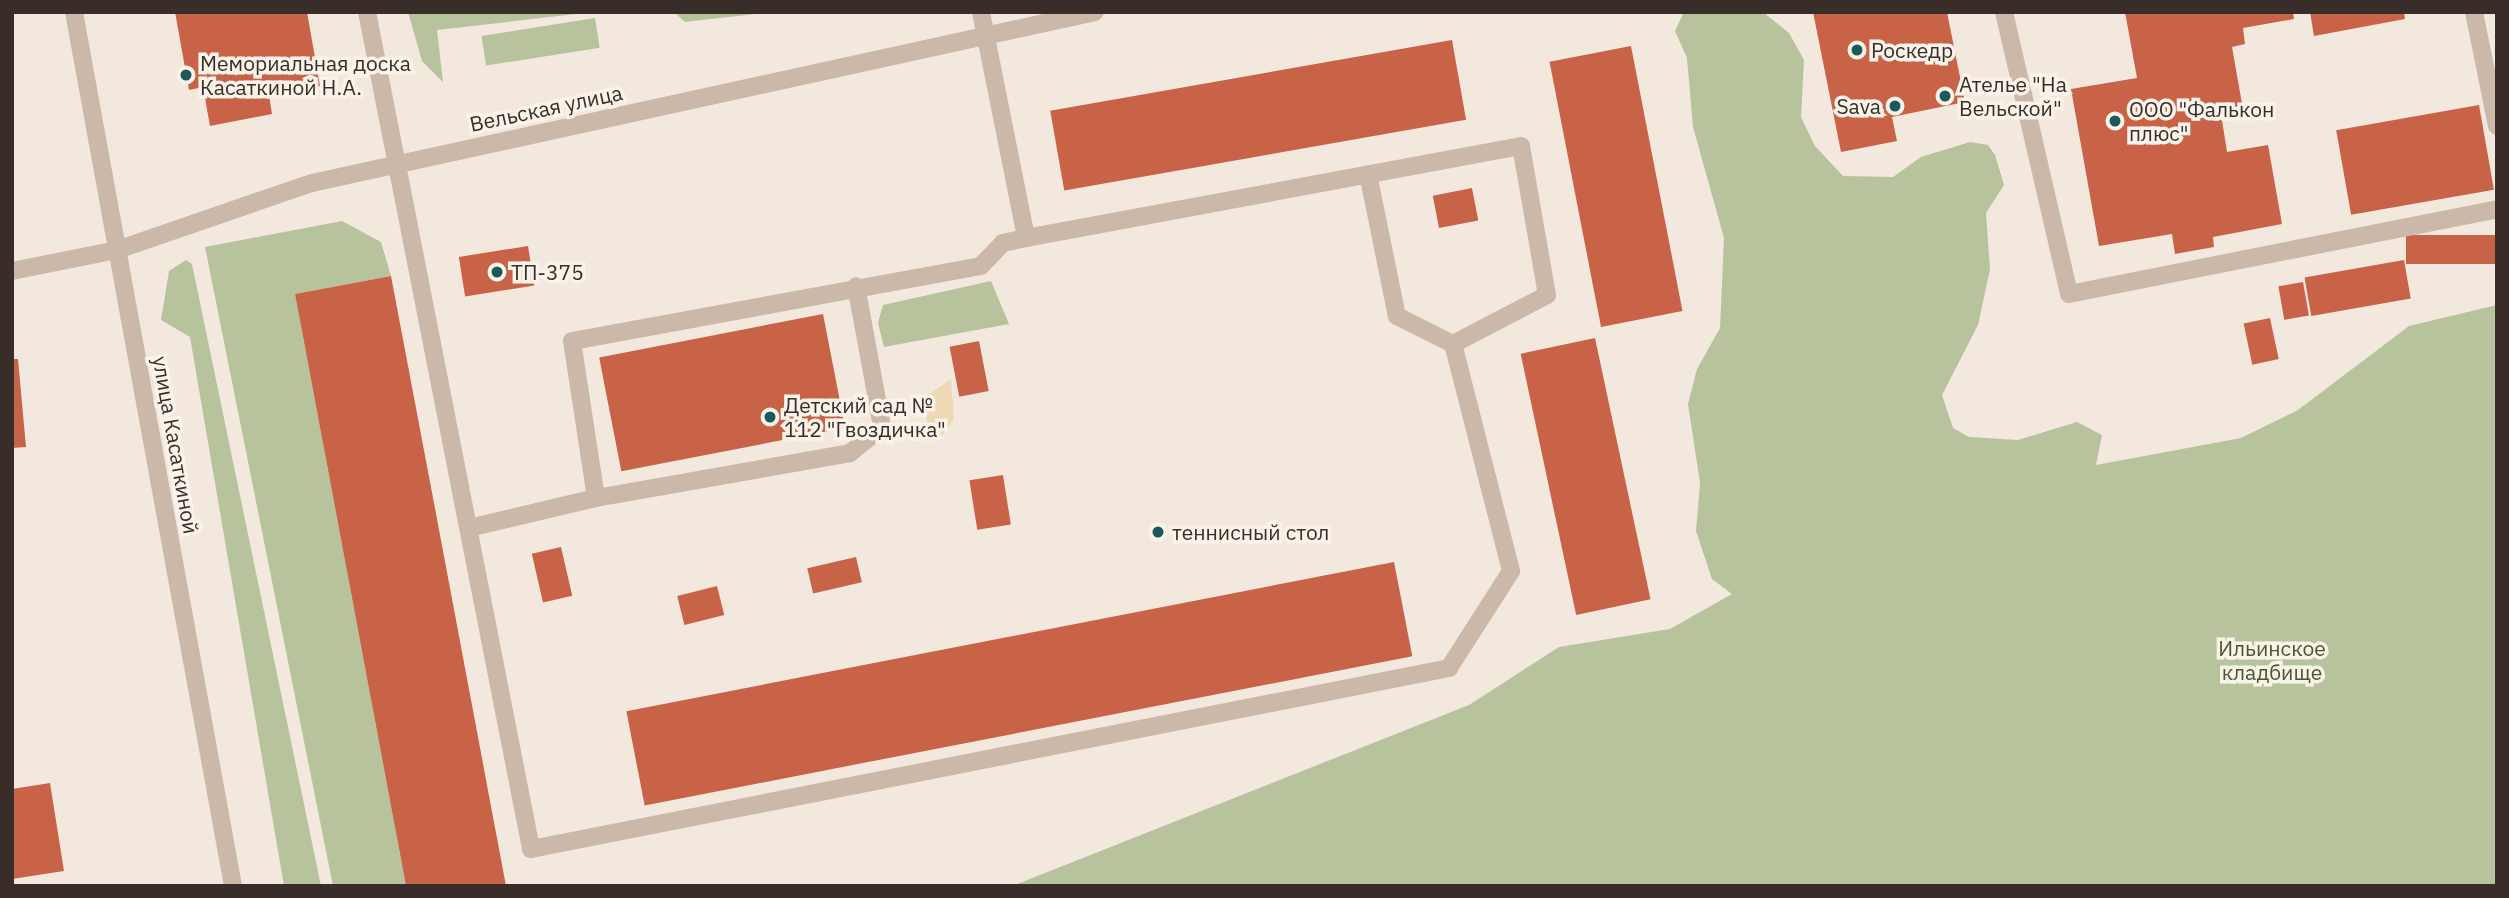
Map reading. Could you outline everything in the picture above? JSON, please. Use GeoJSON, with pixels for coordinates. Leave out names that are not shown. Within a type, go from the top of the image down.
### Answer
{"type":"FeatureCollection","features":[{"type":"Feature","properties":{"kind":"street","name":"улица Касаткиной"},"geometry":{"type":"LineString","coordinates":[[74,12],[233,886]]}},
{"type":"Feature","properties":{"kind":"street"},"geometry":{"type":"LineString","coordinates":[[367,12],[531,849],[1449,668],[1511,571],[1500,509],[1452,344],[1397,316],[1368,174]]}},
{"type":"Feature","properties":{"kind":"street"},"geometry":{"type":"LineString","coordinates":[[981,12],[1026,238]]}},
{"type":"Feature","properties":{"kind":"street","name":"Вельская улица"},"geometry":{"type":"LineString","coordinates":[[12,271],[117,250],[312,183],[1095,12]]}},
{"type":"Feature","properties":{"kind":"street"},"geometry":{"type":"LineString","coordinates":[[2004,12],[2069,294],[2497,209]]}},
{"type":"Feature","properties":{"kind":"street"},"geometry":{"type":"LineString","coordinates":[[2474,12],[2497,126]]}},
{"type":"Feature","properties":{"kind":"street"},"geometry":{"type":"LineString","coordinates":[[596,498],[572,341],[856,286],[981,266],[1003,243],[1521,145],[1546,295],[1452,344]]}},
{"type":"Feature","properties":{"kind":"street"},"geometry":{"type":"LineString","coordinates":[[469,528],[596,498],[850,453],[882,427],[856,286]]}},
{"type":"Feature","properties":{"kind":"green space"},"geometry":{"type":"Polygon","coordinates":[[[408,12],[594,12],[437,30],[443,82],[422,61],[408,12]]]}},
{"type":"Feature","properties":{"kind":"green space"},"geometry":{"type":"Polygon","coordinates":[[[674,12],[772,12],[685,22],[674,12]]]}},
{"type":"Feature","properties":{"kind":"green space","name":"Ильинское кладбище"},"geometry":{"type":"Polygon","coordinates":[[[1684,12],[1763,12],[1789,33],[1804,60],[1801,117],[1815,146],[1843,176],[1893,177],[1921,157],[1970,142],[1988,145],[1995,155],[2004,185],[1986,213],[1990,269],[1978,325],[1942,395],[1953,428],[1969,437],[2018,440],[2077,422],[2102,435],[2096,465],[2241,438],[2298,410],[2409,326],[2497,305],[2497,886],[1012,886],[1469,705],[1559,647],[1670,629],[1732,594],[1712,579],[1696,531],[1700,483],[1688,404],[1697,369],[1720,328],[1724,238],[1693,127],[1687,58],[1675,31],[1684,12]]]}},
{"type":"Feature","properties":{"kind":"green space"},"geometry":{"type":"Polygon","coordinates":[[[595,18],[600,48],[486,66],[481,36],[595,18]]]}},
{"type":"Feature","properties":{"kind":"green space"},"geometry":{"type":"Polygon","coordinates":[[[342,221],[381,242],[391,276],[295,294],[406,886],[333,886],[205,247],[342,221]]]}},
{"type":"Feature","properties":{"kind":"green space"},"geometry":{"type":"Polygon","coordinates":[[[186,260],[192,264],[321,886],[284,886],[190,337],[161,320],[169,271],[186,260]]]}},
{"type":"Feature","properties":{"kind":"green space"},"geometry":{"type":"Polygon","coordinates":[[[991,281],[1009,324],[884,347],[878,323],[883,305],[991,281]]]}},
{"type":"Feature","properties":{"kind":"sand"},"geometry":{"type":"Polygon","coordinates":[[[951,379],[954,419],[942,436],[928,433],[924,398],[951,379]]]}},
{"type":"Feature","properties":{"kind":"building"},"geometry":{"type":"Polygon","coordinates":[[[175,12],[307,12],[320,86],[269,95],[272,114],[210,126],[203,87],[189,90],[175,12]]]}},
{"type":"Feature","properties":{"kind":"building"},"geometry":{"type":"Polygon","coordinates":[[[1813,12],[1947,12],[1965,102],[1892,117],[1897,141],[1841,152],[1813,12]]]}},
{"type":"Feature","properties":{"kind":"building"},"geometry":{"type":"Polygon","coordinates":[[[2125,12],[2293,12],[2294,19],[2243,28],[2245,44],[2232,47],[2244,115],[2222,120],[2227,152],[2268,145],[2282,224],[2213,237],[2214,247],[2175,254],[2172,234],[2099,246],[2071,89],[2137,78],[2125,12]]]}},
{"type":"Feature","properties":{"kind":"building"},"geometry":{"type":"Polygon","coordinates":[[[2310,12],[2404,12],[2405,19],[2314,36],[2310,12]]]}},
{"type":"Feature","properties":{"kind":"building"},"geometry":{"type":"Polygon","coordinates":[[[1452,40],[1466,120],[1064,191],[1050,111],[1452,40]]]}},
{"type":"Feature","properties":{"kind":"building"},"geometry":{"type":"Polygon","coordinates":[[[1631,46],[1683,311],[1601,327],[1550,62],[1631,46]]]}},
{"type":"Feature","properties":{"kind":"building"},"geometry":{"type":"Polygon","coordinates":[[[2479,105],[2494,190],[2351,215],[2336,130],[2479,105]]]}},
{"type":"Feature","properties":{"kind":"building"},"geometry":{"type":"Polygon","coordinates":[[[1472,188],[1478,220],[1439,228],[1433,196],[1472,188]]]}},
{"type":"Feature","properties":{"kind":"building"},"geometry":{"type":"Polygon","coordinates":[[[2406,235],[2497,235],[2497,264],[2406,264],[2406,235]]]}},
{"type":"Feature","properties":{"kind":"building","name":"ТП-375"},"geometry":{"type":"Polygon","coordinates":[[[528,246],[534,286],[465,296],[459,257],[528,246]]]}},
{"type":"Feature","properties":{"kind":"building"},"geometry":{"type":"Polygon","coordinates":[[[2404,260],[2411,298],[2311,316],[2305,278],[2404,260]]]}},
{"type":"Feature","properties":{"kind":"building"},"geometry":{"type":"Polygon","coordinates":[[[391,276],[506,886],[406,886],[295,294],[391,276]]]}},
{"type":"Feature","properties":{"kind":"building"},"geometry":{"type":"Polygon","coordinates":[[[2303,282],[2309,315],[2284,320],[2278,286],[2303,282]]]}},
{"type":"Feature","properties":{"kind":"building"},"geometry":{"type":"Polygon","coordinates":[[[823,314],[845,428],[621,471],[599,358],[823,314]]]}},
{"type":"Feature","properties":{"kind":"building"},"geometry":{"type":"Polygon","coordinates":[[[2270,318],[2279,359],[2252,365],[2244,324],[2270,318]]]}},
{"type":"Feature","properties":{"kind":"building"},"geometry":{"type":"Polygon","coordinates":[[[1595,338],[1651,599],[1576,615],[1521,354],[1595,338]]]}},
{"type":"Feature","properties":{"kind":"building"},"geometry":{"type":"Polygon","coordinates":[[[979,341],[989,391],[959,397],[950,347],[979,341]]]}},
{"type":"Feature","properties":{"kind":"building"},"geometry":{"type":"Polygon","coordinates":[[[12,359],[18,359],[26,447],[12,448],[12,359]]]}},
{"type":"Feature","properties":{"kind":"building"},"geometry":{"type":"Polygon","coordinates":[[[1003,475],[1011,524],[977,530],[969,480],[1003,475]]]}},
{"type":"Feature","properties":{"kind":"building"},"geometry":{"type":"Polygon","coordinates":[[[561,547],[572,596],[543,602],[532,554],[561,547]]]}},
{"type":"Feature","properties":{"kind":"building"},"geometry":{"type":"Polygon","coordinates":[[[856,557],[862,582],[813,594],[807,568],[856,557]]]}},
{"type":"Feature","properties":{"kind":"building"},"geometry":{"type":"Polygon","coordinates":[[[1394,562],[1412,656],[645,805],[626,711],[1394,562]]]}},
{"type":"Feature","properties":{"kind":"building"},"geometry":{"type":"Polygon","coordinates":[[[717,586],[724,615],[684,625],[677,596],[717,586]]]}},
{"type":"Feature","properties":{"kind":"building"},"geometry":{"type":"Polygon","coordinates":[[[50,783],[64,871],[12,879],[12,789],[50,783]]]}},
{"type":"Feature","properties":{"kind":"place","name":"Роскедр"},"geometry":{"type":"Point","coordinates":[1857,50]}},
{"type":"Feature","properties":{"kind":"place","name":"Мемориальная доска Касаткиной Н.А."},"geometry":{"type":"Point","coordinates":[186,75]}},
{"type":"Feature","properties":{"kind":"place","name":"Ателье \"На Вельской\""},"geometry":{"type":"Point","coordinates":[1945,96]}},
{"type":"Feature","properties":{"kind":"place","name":"Sava"},"geometry":{"type":"Point","coordinates":[1895,106]}},
{"type":"Feature","properties":{"kind":"place","name":"ООО \"Фалькон плюс\""},"geometry":{"type":"Point","coordinates":[2115,121]}},
{"type":"Feature","properties":{"kind":"place","name":"ТП-375"},"geometry":{"type":"Point","coordinates":[497,272]}},
{"type":"Feature","properties":{"kind":"place","name":"Детский сад № 112 \"Гвоздичка\""},"geometry":{"type":"Point","coordinates":[770,417]}},
{"type":"Feature","properties":{"kind":"place","name":"теннисный стол"},"geometry":{"type":"Point","coordinates":[1158,532]}}]}
